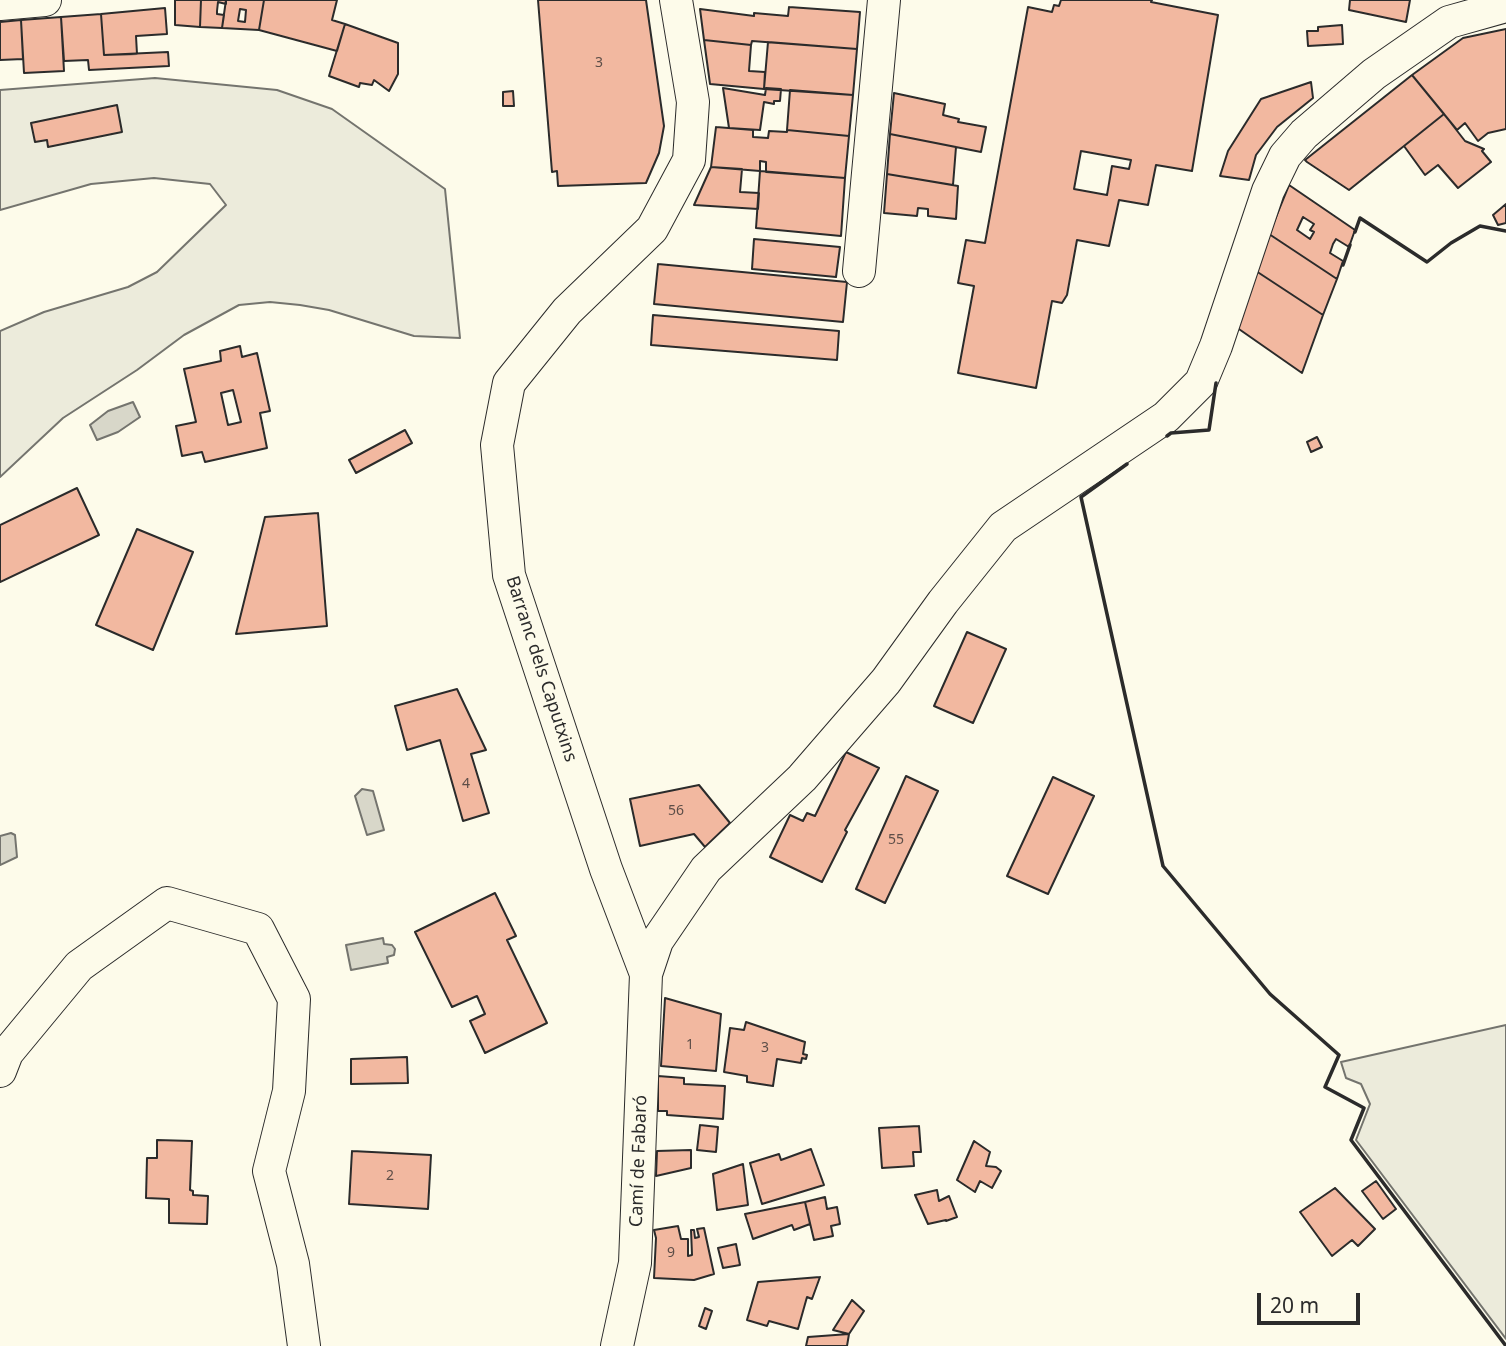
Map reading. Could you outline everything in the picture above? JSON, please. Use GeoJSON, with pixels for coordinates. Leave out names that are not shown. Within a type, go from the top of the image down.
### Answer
{"type":"FeatureCollection","features":[{"type":"Feature","properties":{"kind":"street"},"geometry":{"type":"LineString","coordinates":[[0,4],[46,0]]}},
{"type":"Feature","properties":{"kind":"street","name":"Barranc dels Caputxins"},"geometry":{"type":"LineString","coordinates":[[646,974],[606,869],[509,575],[497,445],[509,383],[567,311],[652,229],[689,160],[693,102],[676,0]]}},
{"type":"Feature","properties":{"kind":"street"},"geometry":{"type":"LineString","coordinates":[[859,271],[884,0]]}},
{"type":"Feature","properties":{"kind":"street"},"geometry":{"type":"LineString","coordinates":[[646,974],[657,941],[706,869],[802,778],[886,681],[943,602],[1003,527],[1166,417],[1201,382],[1216,346],[1268,191],[1285,156],[1304,134],[1374,74],[1449,22],[1506,6]]}},
{"type":"Feature","properties":{"kind":"street"},"geometry":{"type":"LineString","coordinates":[[0,1071],[6,1053],[79,967],[167,903],[258,929],[294,999],[289,1091],[269,1171],[293,1264],[304,1346]]}},
{"type":"Feature","properties":{"kind":"street","name":"Camí de Fabaró"},"geometry":{"type":"LineString","coordinates":[[617,1346],[635,1263],[646,974]]}},
{"type":"Feature","properties":{"kind":"shaded area"},"geometry":{"type":"Polygon","coordinates":[[[155,78],[277,90],[332,109],[445,189],[460,338],[414,336],[329,310],[300,305],[270,302],[239,305],[184,335],[137,370],[63,418],[0,477],[0,331],[44,312],[128,287],[157,272],[226,205],[210,184],[154,178],[91,184],[0,210],[0,90],[155,78]]]}},
{"type":"Feature","properties":{"kind":"shaded area"},"geometry":{"type":"Polygon","coordinates":[[[133,402],[140,417],[118,432],[97,440],[90,425],[108,411],[133,402]]]}},
{"type":"Feature","properties":{"kind":"shaded area"},"geometry":{"type":"Polygon","coordinates":[[[362,789],[373,791],[384,830],[367,835],[355,796],[362,789]]]}},
{"type":"Feature","properties":{"kind":"shaded area"},"geometry":{"type":"Polygon","coordinates":[[[11,833],[15,835],[17,857],[0,865],[0,836],[11,833]]]}},
{"type":"Feature","properties":{"kind":"shaded area"},"geometry":{"type":"Polygon","coordinates":[[[383,938],[384,944],[392,945],[395,949],[394,955],[387,957],[388,963],[351,970],[346,945],[383,938]]]}},
{"type":"Feature","properties":{"kind":"shaded area"},"geometry":{"type":"Polygon","coordinates":[[[1506,1025],[1506,1339],[1356,1140],[1370,1104],[1361,1084],[1346,1078],[1341,1062],[1506,1025]]]}},
{"type":"Feature","properties":{"kind":"building"},"geometry":{"type":"Polygon","coordinates":[[[175,0],[201,0],[200,27],[175,25],[175,0]]]}},
{"type":"Feature","properties":{"kind":"building"},"geometry":{"type":"Polygon","coordinates":[[[201,0],[226,0],[226,4],[218,2],[217,14],[224,15],[222,28],[200,27],[201,0]]]}},
{"type":"Feature","properties":{"kind":"building"},"geometry":{"type":"Polygon","coordinates":[[[226,0],[264,0],[259,30],[222,28],[226,0]],[[240,9],[238,21],[245,22],[246,10],[240,9]]]}},
{"type":"Feature","properties":{"kind":"building"},"geometry":{"type":"Polygon","coordinates":[[[264,0],[337,0],[332,20],[345,24],[337,51],[259,30],[264,0]]]}},
{"type":"Feature","properties":{"kind":"building"},"geometry":{"type":"Polygon","coordinates":[[[538,0],[646,0],[664,126],[659,153],[646,183],[558,186],[557,171],[552,172],[538,0]]]}},
{"type":"Feature","properties":{"kind":"building"},"geometry":{"type":"Polygon","coordinates":[[[1061,0],[1152,0],[1151,2],[1218,15],[1192,171],[1156,165],[1148,205],[1119,200],[1109,246],[1077,240],[1067,295],[1062,303],[1052,301],[1036,388],[958,373],[974,286],[958,283],[966,240],[985,243],[1028,7],[1052,12],[1054,5],[1059,6],[1061,0]],[[1081,151],[1074,189],[1107,195],[1112,166],[1129,169],[1131,160],[1081,151]]]}},
{"type":"Feature","properties":{"kind":"building"},"geometry":{"type":"Polygon","coordinates":[[[1350,0],[1410,0],[1406,22],[1349,10],[1350,0]]]}},
{"type":"Feature","properties":{"kind":"building"},"geometry":{"type":"Polygon","coordinates":[[[789,7],[860,12],[857,49],[752,41],[751,45],[704,40],[700,9],[754,16],[754,13],[788,16],[789,7]]]}},
{"type":"Feature","properties":{"kind":"building"},"geometry":{"type":"Polygon","coordinates":[[[165,8],[167,34],[136,36],[137,54],[104,55],[101,14],[165,8]]]}},
{"type":"Feature","properties":{"kind":"building"},"geometry":{"type":"Polygon","coordinates":[[[101,14],[104,55],[168,52],[169,66],[89,70],[88,60],[64,61],[61,17],[101,14]]]}},
{"type":"Feature","properties":{"kind":"building"},"geometry":{"type":"Polygon","coordinates":[[[61,17],[64,71],[24,73],[21,20],[61,17]]]}},
{"type":"Feature","properties":{"kind":"building"},"geometry":{"type":"Polygon","coordinates":[[[21,20],[23,59],[0,60],[0,22],[21,20]]]}},
{"type":"Feature","properties":{"kind":"building"},"geometry":{"type":"Polygon","coordinates":[[[345,24],[398,43],[398,74],[389,91],[374,80],[372,85],[360,83],[359,87],[329,76],[345,24]]]}},
{"type":"Feature","properties":{"kind":"building"},"geometry":{"type":"Polygon","coordinates":[[[1342,25],[1343,44],[1308,46],[1307,31],[1342,25]]]}},
{"type":"Feature","properties":{"kind":"building"},"geometry":{"type":"Polygon","coordinates":[[[1506,29],[1506,129],[1488,133],[1478,141],[1465,123],[1457,130],[1412,75],[1463,38],[1506,29]]]}},
{"type":"Feature","properties":{"kind":"building"},"geometry":{"type":"Polygon","coordinates":[[[704,40],[751,45],[749,71],[765,72],[764,89],[710,84],[704,40]]]}},
{"type":"Feature","properties":{"kind":"building"},"geometry":{"type":"Polygon","coordinates":[[[768,42],[857,49],[853,95],[764,89],[768,42]]]}},
{"type":"Feature","properties":{"kind":"building"},"geometry":{"type":"Polygon","coordinates":[[[1412,75],[1444,114],[1349,190],[1305,160],[1412,75]]]}},
{"type":"Feature","properties":{"kind":"building"},"geometry":{"type":"Polygon","coordinates":[[[1311,82],[1313,98],[1277,127],[1256,155],[1249,180],[1220,176],[1228,151],[1261,99],[1311,82]]]}},
{"type":"Feature","properties":{"kind":"building"},"geometry":{"type":"Polygon","coordinates":[[[723,88],[765,95],[766,88],[781,89],[780,101],[774,101],[774,104],[764,102],[760,130],[729,128],[723,88]]]}},
{"type":"Feature","properties":{"kind":"building"},"geometry":{"type":"Polygon","coordinates":[[[790,90],[853,95],[849,136],[787,130],[790,90]]]}},
{"type":"Feature","properties":{"kind":"building"},"geometry":{"type":"Polygon","coordinates":[[[513,91],[514,106],[503,106],[503,92],[513,91]]]}},
{"type":"Feature","properties":{"kind":"building"},"geometry":{"type":"Polygon","coordinates":[[[894,93],[945,104],[943,115],[959,119],[958,122],[986,127],[981,152],[890,134],[894,93]]]}},
{"type":"Feature","properties":{"kind":"building"},"geometry":{"type":"Polygon","coordinates":[[[117,105],[122,132],[48,147],[47,140],[35,142],[31,123],[117,105]]]}},
{"type":"Feature","properties":{"kind":"building"},"geometry":{"type":"Polygon","coordinates":[[[1444,114],[1465,141],[1484,149],[1482,151],[1491,162],[1458,188],[1438,165],[1425,175],[1404,146],[1444,114]]]}},
{"type":"Feature","properties":{"kind":"building"},"geometry":{"type":"Polygon","coordinates":[[[716,127],[753,130],[753,137],[768,138],[769,131],[787,130],[849,136],[845,178],[766,172],[766,162],[760,161],[760,171],[711,167],[716,127]]]}},
{"type":"Feature","properties":{"kind":"building"},"geometry":{"type":"Polygon","coordinates":[[[890,134],[956,147],[953,185],[887,174],[890,134]]]}},
{"type":"Feature","properties":{"kind":"building"},"geometry":{"type":"Polygon","coordinates":[[[711,167],[742,169],[740,192],[759,193],[758,209],[694,205],[711,167]]]}},
{"type":"Feature","properties":{"kind":"building"},"geometry":{"type":"Polygon","coordinates":[[[760,171],[845,178],[841,236],[756,228],[760,171]]]}},
{"type":"Feature","properties":{"kind":"building"},"geometry":{"type":"Polygon","coordinates":[[[887,174],[958,186],[956,219],[928,216],[928,209],[918,208],[917,216],[884,213],[887,174]]]}},
{"type":"Feature","properties":{"kind":"building"},"geometry":{"type":"Polygon","coordinates":[[[1289,185],[1355,230],[1349,247],[1336,239],[1333,244],[1330,253],[1343,261],[1337,279],[1269,234],[1289,185]],[[1303,217],[1297,230],[1310,239],[1314,232],[1310,230],[1314,224],[1303,217]]]}},
{"type":"Feature","properties":{"kind":"building"},"geometry":{"type":"Polygon","coordinates":[[[1506,204],[1506,223],[1498,225],[1493,215],[1506,204]]]}},
{"type":"Feature","properties":{"kind":"building"},"geometry":{"type":"Polygon","coordinates":[[[1269,234],[1337,279],[1323,315],[1256,271],[1269,234]]]}},
{"type":"Feature","properties":{"kind":"building"},"geometry":{"type":"Polygon","coordinates":[[[754,239],[840,247],[836,277],[752,269],[754,239]]]}},
{"type":"Feature","properties":{"kind":"building"},"geometry":{"type":"Polygon","coordinates":[[[658,264],[847,282],[843,322],[654,304],[658,264]]]}},
{"type":"Feature","properties":{"kind":"building"},"geometry":{"type":"Polygon","coordinates":[[[1256,271],[1323,315],[1302,373],[1236,327],[1256,271]]]}},
{"type":"Feature","properties":{"kind":"building"},"geometry":{"type":"Polygon","coordinates":[[[653,315],[839,331],[837,360],[651,345],[653,315]]]}},
{"type":"Feature","properties":{"kind":"building"},"geometry":{"type":"Polygon","coordinates":[[[240,346],[242,357],[257,353],[270,411],[260,413],[267,448],[205,462],[202,452],[182,456],[176,426],[196,422],[184,369],[221,361],[220,351],[240,346]],[[233,390],[221,393],[228,425],[241,422],[233,390]]]}},
{"type":"Feature","properties":{"kind":"building"},"geometry":{"type":"Polygon","coordinates":[[[405,430],[412,443],[356,473],[349,460],[405,430]]]}},
{"type":"Feature","properties":{"kind":"building"},"geometry":{"type":"Polygon","coordinates":[[[1317,437],[1322,447],[1311,452],[1307,442],[1317,437]]]}},
{"type":"Feature","properties":{"kind":"building"},"geometry":{"type":"Polygon","coordinates":[[[77,488],[99,535],[0,582],[0,525],[77,488]]]}},
{"type":"Feature","properties":{"kind":"building"},"geometry":{"type":"Polygon","coordinates":[[[318,513],[327,626],[236,634],[265,517],[318,513]]]}},
{"type":"Feature","properties":{"kind":"building"},"geometry":{"type":"Polygon","coordinates":[[[137,529],[193,552],[153,650],[96,625],[137,529]]]}},
{"type":"Feature","properties":{"kind":"building"},"geometry":{"type":"Polygon","coordinates":[[[967,632],[1006,649],[973,723],[934,706],[967,632]]]}},
{"type":"Feature","properties":{"kind":"building"},"geometry":{"type":"Polygon","coordinates":[[[457,689],[486,750],[471,754],[489,813],[463,821],[440,740],[407,750],[395,706],[457,689]]]}},
{"type":"Feature","properties":{"kind":"building"},"geometry":{"type":"Polygon","coordinates":[[[846,752],[879,768],[845,830],[847,832],[822,882],[770,857],[790,815],[803,821],[807,813],[815,816],[846,752]]]}},
{"type":"Feature","properties":{"kind":"building"},"geometry":{"type":"Polygon","coordinates":[[[906,776],[938,791],[885,903],[856,889],[906,776]]]}},
{"type":"Feature","properties":{"kind":"building"},"geometry":{"type":"Polygon","coordinates":[[[1053,777],[1094,796],[1048,894],[1007,876],[1053,777]]]}},
{"type":"Feature","properties":{"kind":"building"},"geometry":{"type":"Polygon","coordinates":[[[699,785],[730,823],[705,847],[694,834],[640,846],[630,799],[699,785]]]}},
{"type":"Feature","properties":{"kind":"building"},"geometry":{"type":"Polygon","coordinates":[[[495,893],[516,936],[507,940],[547,1023],[485,1053],[470,1021],[485,1014],[477,996],[452,1007],[415,932],[495,893]]]}},
{"type":"Feature","properties":{"kind":"building"},"geometry":{"type":"Polygon","coordinates":[[[665,998],[721,1014],[716,1071],[661,1066],[665,998]]]}},
{"type":"Feature","properties":{"kind":"building"},"geometry":{"type":"Polygon","coordinates":[[[746,1022],[805,1042],[803,1054],[807,1055],[806,1059],[802,1058],[801,1063],[777,1059],[773,1086],[747,1082],[747,1076],[724,1072],[730,1028],[744,1030],[746,1022]]]}},
{"type":"Feature","properties":{"kind":"building"},"geometry":{"type":"Polygon","coordinates":[[[407,1057],[408,1083],[351,1084],[351,1059],[407,1057]]]}},
{"type":"Feature","properties":{"kind":"building"},"geometry":{"type":"Polygon","coordinates":[[[658,1076],[684,1078],[684,1084],[725,1086],[723,1119],[667,1115],[667,1111],[658,1111],[658,1076]]]}},
{"type":"Feature","properties":{"kind":"building"},"geometry":{"type":"Polygon","coordinates":[[[700,1125],[718,1127],[716,1152],[697,1150],[700,1125]]]}},
{"type":"Feature","properties":{"kind":"building"},"geometry":{"type":"Polygon","coordinates":[[[919,1126],[921,1152],[913,1152],[914,1166],[882,1168],[879,1128],[919,1126]]]}},
{"type":"Feature","properties":{"kind":"building"},"geometry":{"type":"Polygon","coordinates":[[[157,1140],[192,1141],[190,1190],[193,1195],[208,1196],[207,1224],[169,1223],[169,1199],[146,1198],[147,1158],[157,1158],[157,1140]]]}},
{"type":"Feature","properties":{"kind":"building"},"geometry":{"type":"Polygon","coordinates":[[[974,1141],[990,1152],[986,1166],[996,1167],[1001,1171],[992,1188],[980,1181],[975,1192],[957,1180],[974,1141]]]}},
{"type":"Feature","properties":{"kind":"building"},"geometry":{"type":"Polygon","coordinates":[[[811,1149],[824,1185],[762,1204],[750,1163],[779,1154],[781,1160],[811,1149]]]}},
{"type":"Feature","properties":{"kind":"building"},"geometry":{"type":"Polygon","coordinates":[[[691,1150],[691,1168],[656,1176],[657,1151],[691,1150]]]}},
{"type":"Feature","properties":{"kind":"building"},"geometry":{"type":"Polygon","coordinates":[[[352,1151],[431,1155],[428,1209],[349,1204],[352,1151]]]}},
{"type":"Feature","properties":{"kind":"building"},"geometry":{"type":"Polygon","coordinates":[[[743,1164],[748,1205],[717,1210],[713,1174],[743,1164]]]}},
{"type":"Feature","properties":{"kind":"building"},"geometry":{"type":"Polygon","coordinates":[[[1376,1181],[1396,1209],[1383,1219],[1362,1191],[1376,1181]]]}},
{"type":"Feature","properties":{"kind":"building"},"geometry":{"type":"Polygon","coordinates":[[[1335,1188],[1375,1229],[1358,1246],[1352,1240],[1332,1256],[1300,1212],[1335,1188]]]}},
{"type":"Feature","properties":{"kind":"building"},"geometry":{"type":"Polygon","coordinates":[[[937,1190],[939,1201],[949,1196],[957,1217],[928,1224],[915,1195],[937,1190]]]}},
{"type":"Feature","properties":{"kind":"building"},"geometry":{"type":"Polygon","coordinates":[[[825,1197],[827,1209],[837,1207],[840,1224],[831,1226],[833,1236],[814,1240],[805,1202],[825,1197]]]}},
{"type":"Feature","properties":{"kind":"building"},"geometry":{"type":"Polygon","coordinates":[[[805,1202],[810,1224],[794,1230],[792,1225],[753,1239],[745,1214],[805,1202]]]}},
{"type":"Feature","properties":{"kind":"building"},"geometry":{"type":"Polygon","coordinates":[[[678,1226],[681,1239],[688,1239],[688,1256],[692,1255],[691,1230],[694,1230],[695,1238],[699,1237],[697,1229],[704,1228],[714,1274],[694,1280],[654,1278],[654,1230],[678,1226]]]}},
{"type":"Feature","properties":{"kind":"building"},"geometry":{"type":"Polygon","coordinates":[[[736,1244],[740,1265],[723,1268],[718,1248],[736,1244]]]}},
{"type":"Feature","properties":{"kind":"building"},"geometry":{"type":"Polygon","coordinates":[[[820,1277],[812,1299],[807,1297],[798,1329],[769,1321],[767,1326],[747,1320],[758,1282],[820,1277]]]}},
{"type":"Feature","properties":{"kind":"building"},"geometry":{"type":"Polygon","coordinates":[[[852,1300],[864,1311],[849,1334],[833,1330],[852,1300]]]}},
{"type":"Feature","properties":{"kind":"building"},"geometry":{"type":"Polygon","coordinates":[[[705,1308],[712,1311],[706,1329],[699,1326],[705,1308]]]}},
{"type":"Feature","properties":{"kind":"building"},"geometry":{"type":"Polygon","coordinates":[[[849,1334],[847,1346],[806,1346],[808,1337],[849,1334]]]}},
{"type":"Feature","properties":{"kind":"wall"},"geometry":{"type":"LineString","coordinates":[[1355,232],[1360,218],[1427,262],[1451,243],[1480,226],[1506,231]]}},
{"type":"Feature","properties":{"kind":"wall"},"geometry":{"type":"LineString","coordinates":[[1343,265],[1350,245]]}},
{"type":"Feature","properties":{"kind":"wall"},"geometry":{"type":"LineString","coordinates":[[1167,436],[1171,433],[1209,430],[1216,383]]}},
{"type":"Feature","properties":{"kind":"wall"},"geometry":{"type":"LineString","coordinates":[[1127,464],[1081,497],[1163,866],[1270,994],[1339,1055],[1325,1087],[1364,1108],[1351,1140],[1506,1346]]}}]}
